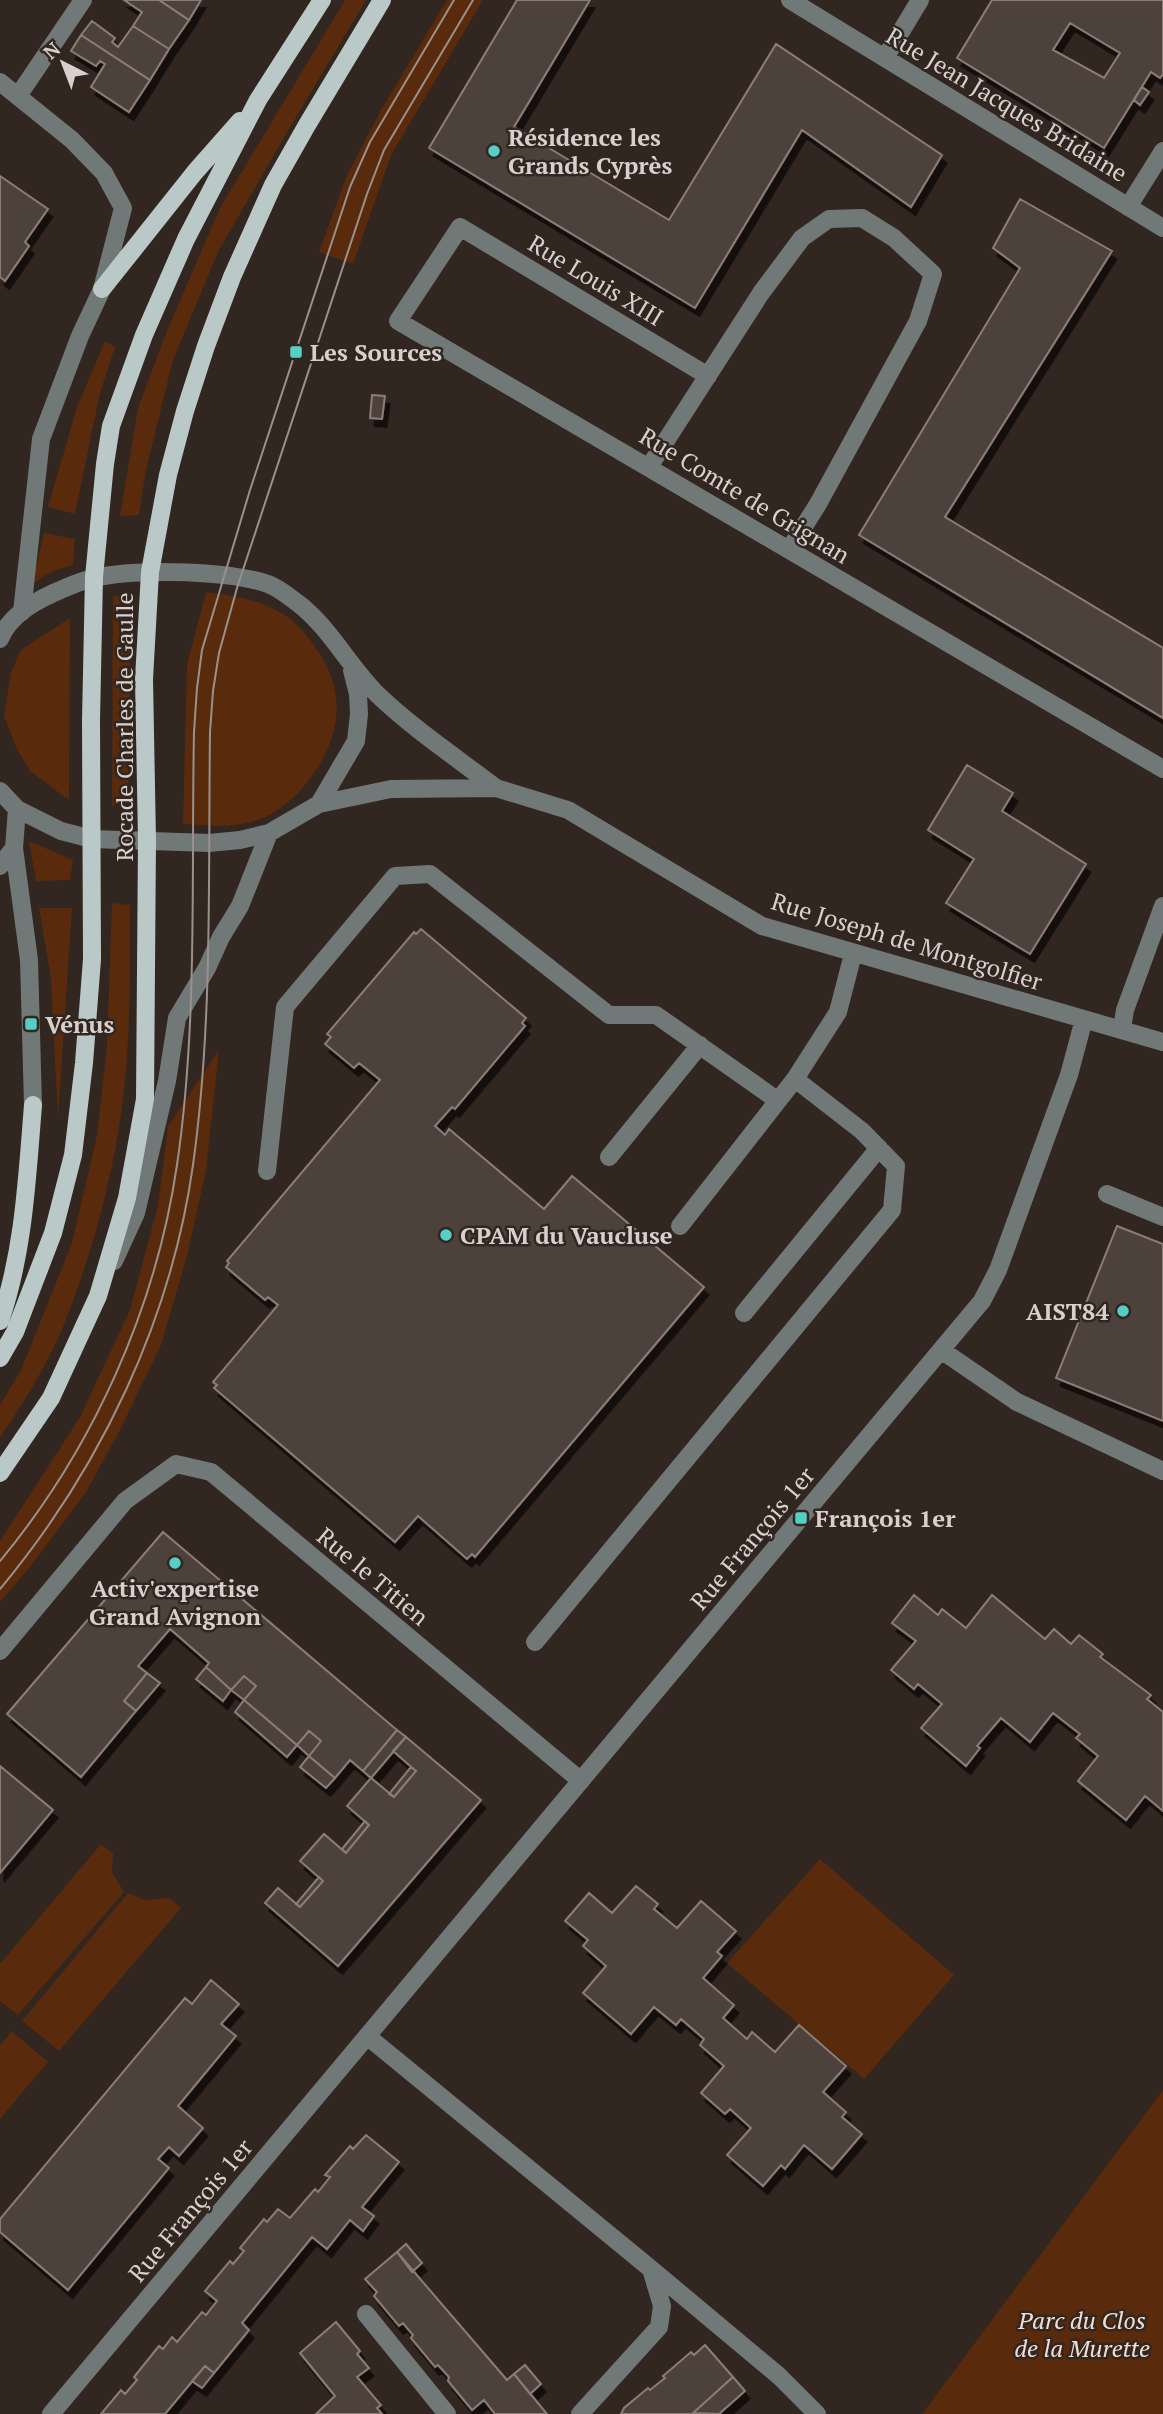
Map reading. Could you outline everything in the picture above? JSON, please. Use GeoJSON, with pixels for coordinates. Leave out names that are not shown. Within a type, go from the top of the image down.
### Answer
{"type":"FeatureCollection","features":[{"type":"Feature","properties":{"kind":"main road","name":"Rocade Charles de Gaulle"},"geometry":{"type":"LineString","coordinates":[[0,1358],[15,1332],[53,1233],[73,1155],[84,1063],[92,959],[91,720],[94,577],[111,426],[144,335],[186,239],[258,100],[322,0]]}},
{"type":"Feature","properties":{"kind":"main road","name":"Rocade Charles de Gaulle"},"geometry":{"type":"LineString","coordinates":[[0,1473],[51,1398],[98,1296],[127,1198],[145,1099],[147,840],[144,679],[150,572],[168,475],[185,411],[232,277],[273,185],[382,0]]}},
{"type":"Feature","properties":{"kind":"main road"},"geometry":{"type":"LineString","coordinates":[[102,289],[195,172],[258,100]]}},
{"type":"Feature","properties":{"kind":"main road"},"geometry":{"type":"LineString","coordinates":[[0,1321],[7,1301],[24,1218],[33,1105]]}},
{"type":"Feature","properties":{"kind":"street"},"geometry":{"type":"LineString","coordinates":[[19,96],[83,0]]}},
{"type":"Feature","properties":{"kind":"street","name":"Rue Jean Jacques Bridaine"},"geometry":{"type":"LineString","coordinates":[[790,0],[1163,228]]}},
{"type":"Feature","properties":{"kind":"street"},"geometry":{"type":"LineString","coordinates":[[885,58],[920,0]]}},
{"type":"Feature","properties":{"kind":"street"},"geometry":{"type":"LineString","coordinates":[[0,82],[72,140],[104,173],[123,208],[102,289],[80,336],[41,439],[22,612]]}},
{"type":"Feature","properties":{"kind":"street"},"geometry":{"type":"LineString","coordinates":[[1128,207],[1163,150]]}},
{"type":"Feature","properties":{"kind":"street"},"geometry":{"type":"LineString","coordinates":[[649,467],[761,293],[802,238],[829,219],[863,218],[894,238],[933,274],[918,321],[818,504],[789,550]]}},
{"type":"Feature","properties":{"kind":"street","name":"Rue Louis XIII"},"geometry":{"type":"LineString","coordinates":[[460,227],[708,376]]}},
{"type":"Feature","properties":{"kind":"street","name":"Rue Comte de Grignan"},"geometry":{"type":"LineString","coordinates":[[460,227],[398,321],[1163,769]]}},
{"type":"Feature","properties":{"kind":"street"},"geometry":{"type":"LineString","coordinates":[[0,639],[4,630],[22,612],[55,592],[94,577],[150,572],[242,577],[272,585],[300,605],[321,625],[351,666],[380,696],[496,788]]}},
{"type":"Feature","properties":{"kind":"street"},"geometry":{"type":"LineString","coordinates":[[319,804],[356,741],[358,694],[351,666]]}},
{"type":"Feature","properties":{"kind":"street"},"geometry":{"type":"LineString","coordinates":[[0,791],[17,809],[61,831],[92,839],[209,843],[240,840],[269,833],[319,804],[391,789],[496,788]]}},
{"type":"Feature","properties":{"kind":"street","name":"Rue Joseph de Montgolfier"},"geometry":{"type":"LineString","coordinates":[[496,788],[568,810],[762,926],[1163,1042]]}},
{"type":"Feature","properties":{"kind":"street"},"geometry":{"type":"LineString","coordinates":[[17,809],[14,848],[29,960],[33,1105]]}},
{"type":"Feature","properties":{"kind":"street"},"geometry":{"type":"LineString","coordinates":[[98,1296],[136,1213],[167,1082],[177,1018],[240,906],[269,833]]}},
{"type":"Feature","properties":{"kind":"street"},"geometry":{"type":"LineString","coordinates":[[0,866],[14,848]]}},
{"type":"Feature","properties":{"kind":"street"},"geometry":{"type":"LineString","coordinates":[[267,1171],[285,1007],[395,876],[430,874],[609,1015],[656,1015],[777,1100]]}},
{"type":"Feature","properties":{"kind":"street"},"geometry":{"type":"LineString","coordinates":[[1122,1029],[1125,1010],[1163,906]]}},
{"type":"Feature","properties":{"kind":"street"},"geometry":{"type":"LineString","coordinates":[[680,1226],[795,1079],[838,1012],[853,954]]}},
{"type":"Feature","properties":{"kind":"street","name":"Rue François 1er"},"geometry":{"type":"LineString","coordinates":[[51,2414],[982,1301],[998,1270],[1069,1075],[1084,1018]]}},
{"type":"Feature","properties":{"kind":"street"},"geometry":{"type":"LineString","coordinates":[[609,1157],[700,1045]]}},
{"type":"Feature","properties":{"kind":"street"},"geometry":{"type":"LineString","coordinates":[[535,1642],[892,1210],[896,1166],[862,1130],[795,1079]]}},
{"type":"Feature","properties":{"kind":"street"},"geometry":{"type":"LineString","coordinates":[[744,1313],[879,1148]]}},
{"type":"Feature","properties":{"kind":"street"},"geometry":{"type":"LineString","coordinates":[[1107,1194],[1163,1217]]}},
{"type":"Feature","properties":{"kind":"street"},"geometry":{"type":"LineString","coordinates":[[941,1350],[1017,1402],[1163,1471]]}},
{"type":"Feature","properties":{"kind":"street","name":"Rue le Titien"},"geometry":{"type":"LineString","coordinates":[[0,1651],[125,1501],[176,1464],[211,1472],[581,1781]]}},
{"type":"Feature","properties":{"kind":"street"},"geometry":{"type":"LineString","coordinates":[[367,2036],[779,2376],[817,2414]]}},
{"type":"Feature","properties":{"kind":"street"},"geometry":{"type":"LineString","coordinates":[[588,2411],[659,2327],[662,2306],[651,2269]]}},
{"type":"Feature","properties":{"kind":"street"},"geometry":{"type":"LineString","coordinates":[[366,2314],[447,2414]]}},
{"type":"Feature","properties":{"kind":"green space"},"geometry":{"type":"Polygon","coordinates":[[[345,0],[366,0],[218,252],[173,360],[146,470],[139,515],[120,516],[138,408],[166,333],[220,208],[345,0]]]}},
{"type":"Feature","properties":{"kind":"green space"},"geometry":{"type":"Polygon","coordinates":[[[447,0],[483,0],[391,155],[353,264],[319,252],[347,175],[381,110],[447,0]]]}},
{"type":"Feature","properties":{"kind":"green space"},"geometry":{"type":"Polygon","coordinates":[[[105,341],[115,347],[100,393],[75,514],[48,507],[77,407],[105,341]]]}},
{"type":"Feature","properties":{"kind":"green space"},"geometry":{"type":"Polygon","coordinates":[[[44,533],[75,539],[73,565],[53,571],[32,584],[44,533]]]}},
{"type":"Feature","properties":{"kind":"green space"},"geometry":{"type":"Polygon","coordinates":[[[206,592],[256,602],[292,620],[324,661],[336,694],[335,728],[330,744],[305,785],[275,812],[239,825],[183,824],[187,665],[206,592]]]}},
{"type":"Feature","properties":{"kind":"green space"},"geometry":{"type":"Polygon","coordinates":[[[113,596],[131,597],[128,803],[112,806],[113,596]]]}},
{"type":"Feature","properties":{"kind":"green space"},"geometry":{"type":"Polygon","coordinates":[[[70,618],[69,800],[30,771],[17,749],[4,716],[11,672],[21,650],[70,618]]]}},
{"type":"Feature","properties":{"kind":"green space"},"geometry":{"type":"Polygon","coordinates":[[[29,841],[73,860],[70,880],[36,881],[29,841]]]}},
{"type":"Feature","properties":{"kind":"green space"},"geometry":{"type":"Polygon","coordinates":[[[112,903],[130,905],[127,1057],[112,1163],[83,1274],[63,1327],[42,1370],[0,1438],[0,1405],[21,1370],[72,1243],[97,1135],[107,1045],[112,903]]]}},
{"type":"Feature","properties":{"kind":"green space"},"geometry":{"type":"Polygon","coordinates":[[[39,908],[72,908],[58,1119],[51,979],[39,908]]]}},
{"type":"Feature","properties":{"kind":"green space"},"geometry":{"type":"Polygon","coordinates":[[[219,1050],[206,1171],[187,1256],[161,1345],[120,1430],[86,1492],[34,1562],[0,1602],[0,1541],[80,1417],[130,1310],[158,1205],[168,1126],[219,1050]]]}},
{"type":"Feature","properties":{"kind":"green space"},"geometry":{"type":"Polygon","coordinates":[[[101,1844],[113,1853],[112,1872],[124,1892],[18,2015],[0,2001],[0,1964],[101,1844]]]}},
{"type":"Feature","properties":{"kind":"green space"},"geometry":{"type":"Polygon","coordinates":[[[820,1859],[954,1975],[864,2079],[727,1963],[820,1859]]]}},
{"type":"Feature","properties":{"kind":"green space"},"geometry":{"type":"Polygon","coordinates":[[[128,1893],[144,1900],[169,1898],[181,1908],[59,2051],[22,2021],[128,1893]]]}},
{"type":"Feature","properties":{"kind":"green space"},"geometry":{"type":"Polygon","coordinates":[[[12,2031],[48,2062],[0,2119],[0,2045],[12,2031]]]}},
{"type":"Feature","properties":{"kind":"green space","name":"Parc du Clos de la Murette"},"geometry":{"type":"Polygon","coordinates":[[[1163,2090],[1163,2414],[922,2414],[1163,2090]]]}},
{"type":"Feature","properties":{"kind":"building"},"geometry":{"type":"Polygon","coordinates":[[[124,0],[159,0],[189,20],[169,49],[133,26],[142,12],[124,0]]]}},
{"type":"Feature","properties":{"kind":"building"},"geometry":{"type":"Polygon","coordinates":[[[159,0],[201,0],[189,20],[159,0]]]}},
{"type":"Feature","properties":{"kind":"building","name":"Résidence les Grands Cyprès"},"geometry":{"type":"Polygon","coordinates":[[[517,0],[590,0],[514,127],[669,220],[776,44],[942,155],[911,207],[802,130],[695,308],[429,148],[517,0]]]}},
{"type":"Feature","properties":{"kind":"building"},"geometry":{"type":"Polygon","coordinates":[[[992,0],[1163,0],[1163,74],[1160,78],[1151,72],[1104,148],[957,58],[992,0]],[[1070,23],[1053,50],[1104,78],[1120,53],[1070,23]]]}},
{"type":"Feature","properties":{"kind":"building"},"geometry":{"type":"Polygon","coordinates":[[[92,21],[115,38],[112,42],[118,47],[133,26],[169,49],[150,80],[81,35],[92,21]]]}},
{"type":"Feature","properties":{"kind":"building"},"geometry":{"type":"Polygon","coordinates":[[[81,35],[150,80],[129,112],[91,87],[105,64],[100,61],[96,66],[71,51],[81,35]]]}},
{"type":"Feature","properties":{"kind":"building"},"geometry":{"type":"Polygon","coordinates":[[[1142,87],[1149,92],[1140,105],[1134,100],[1142,87]]]}},
{"type":"Feature","properties":{"kind":"building"},"geometry":{"type":"Polygon","coordinates":[[[0,176],[48,209],[25,242],[29,246],[5,281],[0,277],[0,176]]]}},
{"type":"Feature","properties":{"kind":"building"},"geometry":{"type":"Polygon","coordinates":[[[1020,199],[1112,251],[945,517],[1163,648],[1163,718],[859,535],[1020,268],[993,248],[1020,199]]]}},
{"type":"Feature","properties":{"kind":"building"},"geometry":{"type":"Polygon","coordinates":[[[372,395],[385,396],[382,419],[370,418],[372,395]]]}},
{"type":"Feature","properties":{"kind":"building"},"geometry":{"type":"Polygon","coordinates":[[[967,765],[1013,793],[1002,811],[1086,864],[1030,954],[946,903],[974,859],[928,830],[967,765]]]}},
{"type":"Feature","properties":{"kind":"building","name":"CPAM du Vaucluse"},"geometry":{"type":"Polygon","coordinates":[[[421,929],[526,1018],[522,1023],[525,1026],[455,1109],[452,1107],[435,1126],[445,1135],[449,1129],[544,1209],[572,1176],[704,1287],[475,1557],[472,1554],[467,1559],[418,1516],[395,1542],[214,1388],[217,1385],[213,1382],[278,1305],[268,1297],[265,1300],[226,1267],[229,1263],[227,1261],[380,1080],[359,1063],[354,1068],[325,1044],[331,1037],[327,1034],[414,932],[416,934],[421,929]]]}},
{"type":"Feature","properties":{"kind":"building","name":"AIST84"},"geometry":{"type":"Polygon","coordinates":[[[1117,1226],[1163,1244],[1163,1421],[1056,1378],[1117,1226]]]}},
{"type":"Feature","properties":{"kind":"building"},"geometry":{"type":"Polygon","coordinates":[[[163,1532],[397,1730],[363,1771],[350,1760],[335,1778],[309,1756],[321,1741],[309,1731],[297,1745],[244,1700],[256,1686],[244,1676],[231,1690],[206,1667],[209,1663],[170,1629],[138,1666],[147,1673],[124,1701],[136,1711],[81,1777],[7,1714],[163,1532]]]}},
{"type":"Feature","properties":{"kind":"building"},"geometry":{"type":"Polygon","coordinates":[[[914,1595],[938,1615],[942,1609],[966,1628],[992,1595],[1045,1639],[1054,1629],[1071,1644],[1079,1635],[1103,1654],[1100,1657],[1151,1695],[1147,1699],[1163,1712],[1163,1811],[1145,1796],[1126,1820],[1078,1781],[1098,1756],[1076,1738],[1080,1734],[1053,1713],[1030,1742],[1001,1718],[977,1746],[980,1748],[966,1766],[921,1728],[942,1704],[918,1684],[914,1689],[891,1670],[916,1641],[892,1623],[914,1595]]]}},
{"type":"Feature","properties":{"kind":"building"},"geometry":{"type":"Polygon","coordinates":[[[206,1667],[231,1690],[223,1701],[196,1679],[206,1667]]]}},
{"type":"Feature","properties":{"kind":"building"},"geometry":{"type":"Polygon","coordinates":[[[147,1673],[160,1683],[136,1711],[124,1701],[147,1673]]]}},
{"type":"Feature","properties":{"kind":"building"},"geometry":{"type":"Polygon","coordinates":[[[244,1676],[256,1686],[244,1700],[231,1690],[244,1676]]]}},
{"type":"Feature","properties":{"kind":"building"},"geometry":{"type":"Polygon","coordinates":[[[244,1700],[297,1745],[287,1757],[235,1712],[244,1700]]]}},
{"type":"Feature","properties":{"kind":"building"},"geometry":{"type":"Polygon","coordinates":[[[397,1730],[406,1737],[371,1778],[363,1771],[397,1730]]]}},
{"type":"Feature","properties":{"kind":"building"},"geometry":{"type":"Polygon","coordinates":[[[309,1731],[321,1741],[309,1756],[297,1745],[309,1731]]]}},
{"type":"Feature","properties":{"kind":"building"},"geometry":{"type":"Polygon","coordinates":[[[406,1737],[481,1800],[338,1966],[265,1903],[278,1888],[300,1907],[323,1881],[300,1861],[324,1834],[346,1853],[369,1825],[347,1806],[371,1778],[394,1797],[416,1771],[393,1751],[406,1737]]]}},
{"type":"Feature","properties":{"kind":"building"},"geometry":{"type":"Polygon","coordinates":[[[309,1756],[335,1778],[326,1788],[300,1767],[309,1756]]]}},
{"type":"Feature","properties":{"kind":"building"},"geometry":{"type":"Polygon","coordinates":[[[0,1766],[53,1810],[0,1873],[0,1766]]]}},
{"type":"Feature","properties":{"kind":"building"},"geometry":{"type":"Polygon","coordinates":[[[411,1767],[416,1771],[394,1797],[389,1794],[411,1767]]]}},
{"type":"Feature","properties":{"kind":"building"},"geometry":{"type":"Polygon","coordinates":[[[365,1821],[369,1825],[346,1853],[342,1849],[365,1821]]]}},
{"type":"Feature","properties":{"kind":"building"},"geometry":{"type":"Polygon","coordinates":[[[319,1877],[323,1881],[300,1907],[296,1904],[319,1877]]]}},
{"type":"Feature","properties":{"kind":"building"},"geometry":{"type":"Polygon","coordinates":[[[636,1886],[658,1904],[654,1909],[677,1928],[701,1901],[736,1931],[717,1952],[722,1956],[703,1978],[734,2005],[723,2018],[747,2039],[752,2032],[775,2052],[799,2025],[846,2066],[823,2092],[846,2112],[842,2117],[862,2134],[832,2169],[804,2145],[785,2169],[781,2165],[763,2186],[727,2155],[751,2128],[730,2109],[725,2114],[701,2093],[724,2066],[700,2045],[704,2039],[681,2019],[676,2025],[654,2007],[631,2034],[583,1993],[606,1966],[583,1946],[588,1940],[565,1921],[589,1893],[612,1913],[636,1886]]]}},
{"type":"Feature","properties":{"kind":"building"},"geometry":{"type":"Polygon","coordinates":[[[211,1980],[239,2004],[221,2024],[236,2036],[178,2106],[203,2128],[179,2156],[169,2147],[158,2159],[169,2168],[68,2290],[0,2232],[0,2219],[185,1998],[192,2004],[211,1980]]]}},
{"type":"Feature","properties":{"kind":"building"},"geometry":{"type":"Polygon","coordinates":[[[366,2135],[399,2162],[362,2207],[374,2216],[363,2231],[350,2220],[327,2249],[312,2237],[242,2323],[249,2330],[214,2373],[205,2366],[165,2414],[101,2414],[121,2390],[125,2394],[137,2380],[134,2377],[159,2346],[163,2349],[172,2337],[177,2342],[202,2312],[206,2315],[217,2301],[205,2291],[230,2261],[233,2264],[244,2251],[240,2248],[264,2219],[267,2222],[278,2209],[290,2218],[315,2189],[318,2192],[330,2177],[325,2175],[350,2146],[353,2149],[366,2135]]]}},
{"type":"Feature","properties":{"kind":"building"},"geometry":{"type":"Polygon","coordinates":[[[406,2244],[422,2263],[412,2272],[397,2252],[406,2244]]]}},
{"type":"Feature","properties":{"kind":"building"},"geometry":{"type":"Polygon","coordinates":[[[397,2252],[507,2380],[514,2374],[547,2414],[495,2414],[484,2400],[472,2410],[448,2381],[449,2377],[438,2365],[435,2367],[411,2338],[413,2335],[403,2323],[399,2326],[374,2296],[377,2292],[365,2279],[397,2252]]]}},
{"type":"Feature","properties":{"kind":"building"},"geometry":{"type":"Polygon","coordinates":[[[336,2322],[360,2351],[357,2354],[369,2368],[357,2377],[381,2405],[377,2408],[382,2414],[316,2414],[335,2396],[300,2353],[336,2322]]]}},
{"type":"Feature","properties":{"kind":"building"},"geometry":{"type":"Polygon","coordinates":[[[705,2345],[733,2377],[692,2414],[621,2414],[624,2408],[665,2378],[663,2376],[691,2352],[694,2355],[705,2345]]]}},
{"type":"Feature","properties":{"kind":"building"},"geometry":{"type":"Polygon","coordinates":[[[525,2365],[541,2384],[530,2394],[514,2374],[525,2365]]]}},
{"type":"Feature","properties":{"kind":"building"},"geometry":{"type":"Polygon","coordinates":[[[205,2366],[214,2373],[202,2388],[192,2381],[205,2366]]]}},
{"type":"Feature","properties":{"kind":"building"},"geometry":{"type":"Polygon","coordinates":[[[733,2377],[745,2391],[719,2414],[693,2413],[733,2377]]]}},
{"type":"Feature","properties":{"kind":"tram line"},"geometry":{"type":"LineString","coordinates":[[0,1561],[64,1472],[91,1424],[116,1375],[154,1271],[177,1165],[184,1111],[191,1003],[194,732],[202,650],[250,490],[350,187],[370,142],[454,0]]}},
{"type":"Feature","properties":{"kind":"tram line"},"geometry":{"type":"LineString","coordinates":[[0,1589],[36,1543],[99,1443],[149,1336],[168,1280],[193,1165],[204,1057],[210,732],[219,653],[237,588],[367,194],[384,150],[473,0]]}},
{"type":"Feature","properties":{"kind":"place","name":"Résidence les Grands Cyprès"},"geometry":{"type":"Point","coordinates":[494,151]}},
{"type":"Feature","properties":{"kind":"place","name":"Les Sources"},"geometry":{"type":"Point","coordinates":[296,352]}},
{"type":"Feature","properties":{"kind":"place","name":"Vénus"},"geometry":{"type":"Point","coordinates":[31,1024]}},
{"type":"Feature","properties":{"kind":"place","name":"CPAM du Vaucluse"},"geometry":{"type":"Point","coordinates":[446,1235]}},
{"type":"Feature","properties":{"kind":"place","name":"AIST84"},"geometry":{"type":"Point","coordinates":[1123,1311]}},
{"type":"Feature","properties":{"kind":"place","name":"François 1er"},"geometry":{"type":"Point","coordinates":[801,1518]}},
{"type":"Feature","properties":{"kind":"place","name":"Activ'expertise Grand Avignon"},"geometry":{"type":"Point","coordinates":[175,1563]}}]}
